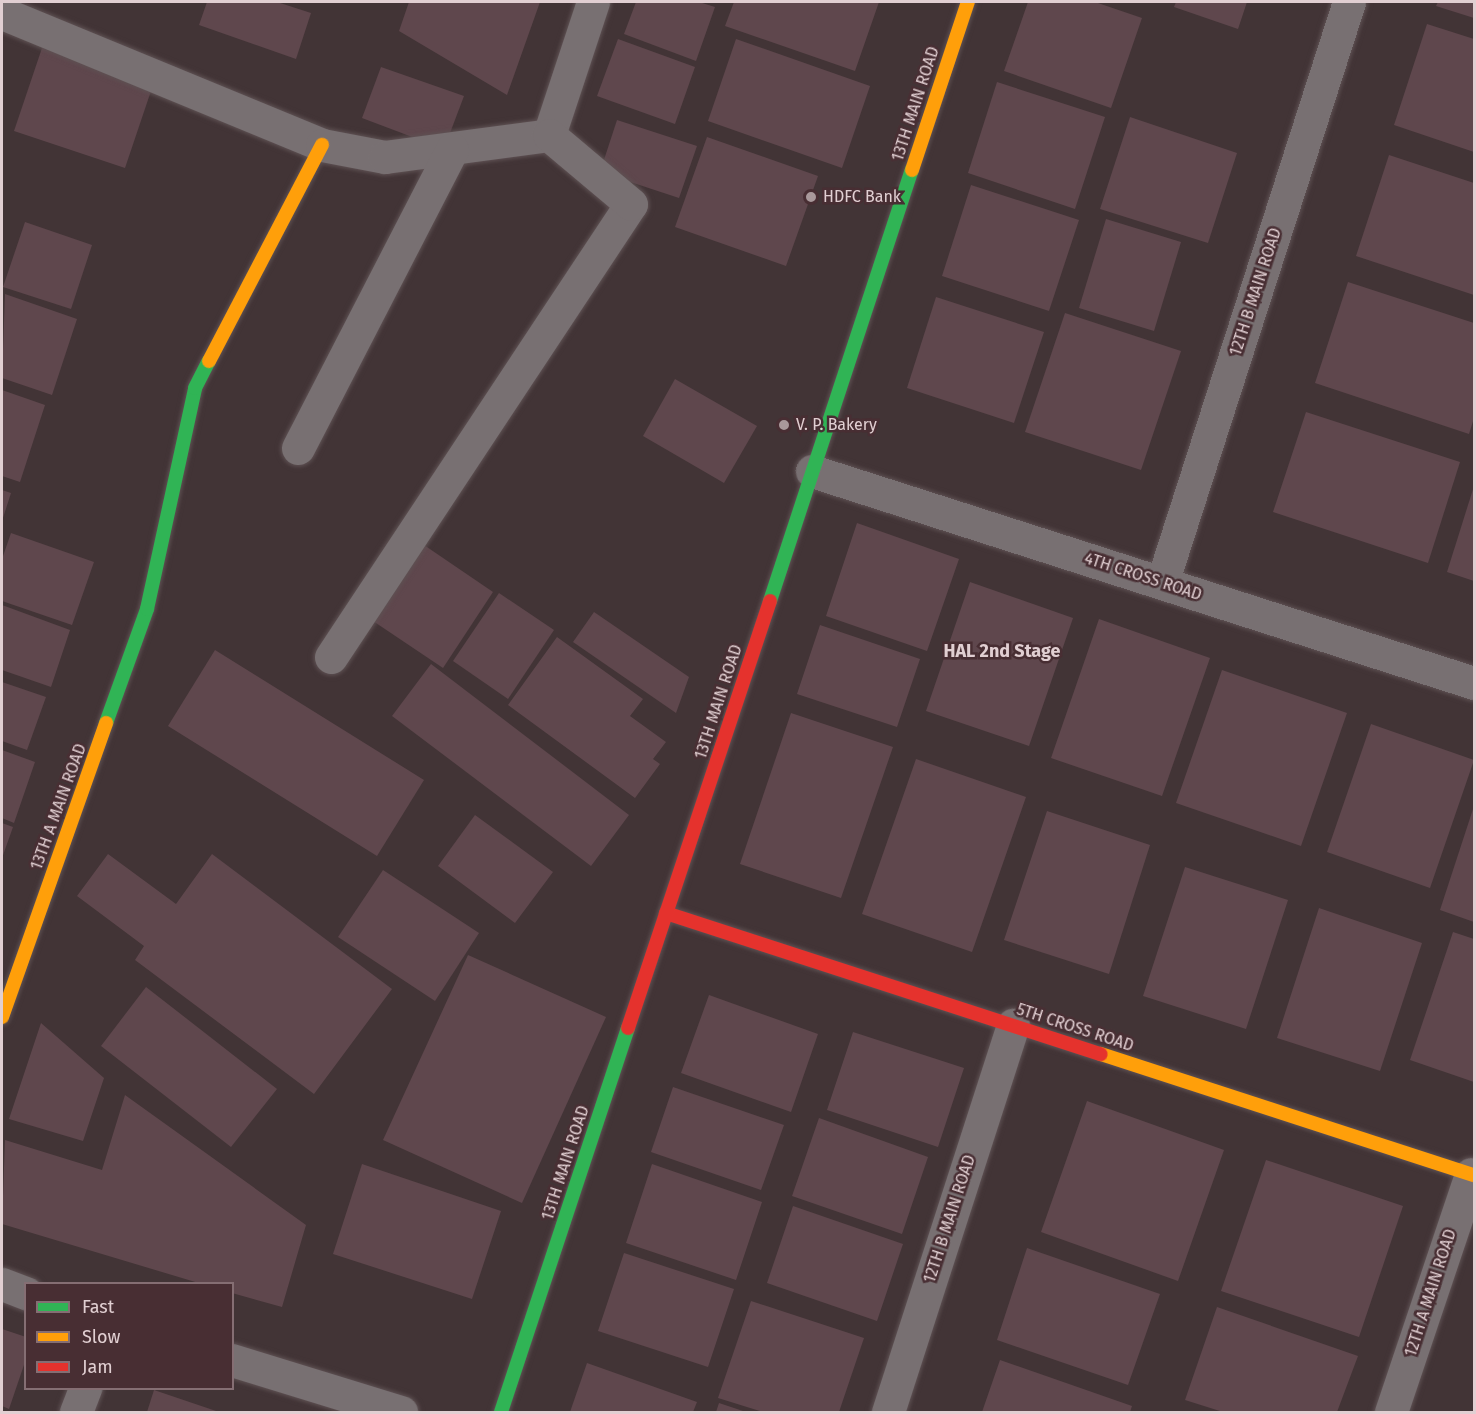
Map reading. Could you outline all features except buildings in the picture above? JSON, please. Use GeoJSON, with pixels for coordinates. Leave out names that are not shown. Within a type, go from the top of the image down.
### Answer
{"type":"FeatureCollection","features":[{"type":"Feature","properties":{"kind":"street"},"geometry":{"type":"LineString","coordinates":[[549,135],[594,2]]}},
{"type":"Feature","properties":{"kind":"street","name":"13TH MAIN ROAD"},"geometry":{"type":"LineString","coordinates":[[501,1413],[968,2]]}},
{"type":"Feature","properties":{"kind":"street","name":"12TH B MAIN ROAD"},"geometry":{"type":"LineString","coordinates":[[1162,583],[1349,2]]}},
{"type":"Feature","properties":{"kind":"street"},"geometry":{"type":"LineString","coordinates":[[2,13],[321,144],[385,157],[549,135],[630,204],[331,657]]}},
{"type":"Feature","properties":{"kind":"street","name":"13TH A MAIN ROAD"},"geometry":{"type":"LineString","coordinates":[[2,1017],[147,609],[195,388],[321,144]]}},
{"type":"Feature","properties":{"kind":"street"},"geometry":{"type":"LineString","coordinates":[[298,448],[452,149]]}},
{"type":"Feature","properties":{"kind":"street","name":"4TH CROSS ROAD"},"geometry":{"type":"LineString","coordinates":[[813,471],[1474,683]]}},
{"type":"Feature","properties":{"kind":"street","name":"5TH CROSS ROAD"},"geometry":{"type":"LineString","coordinates":[[666,913],[1473,1175]]}},
{"type":"Feature","properties":{"kind":"street","name":"12TH B MAIN ROAD"},"geometry":{"type":"LineString","coordinates":[[888,1413],[1013,1025]]}},
{"type":"Feature","properties":{"kind":"street","name":"12TH A MAIN ROAD"},"geometry":{"type":"LineString","coordinates":[[1391,1413],[1473,1175]]}},
{"type":"Feature","properties":{"kind":"street"},"geometry":{"type":"LineString","coordinates":[[2,1284],[24,1292]]}},
{"type":"Feature","properties":{"kind":"street"},"geometry":{"type":"LineString","coordinates":[[234,1361],[401,1413]]}},
{"type":"Feature","properties":{"kind":"street"},"geometry":{"type":"LineString","coordinates":[[76,1413],[85,1390]]}},
{"type":"Feature","properties":{"kind":"traffic: fast"},"geometry":{"type":"LineString","coordinates":[[770,601],[912,170]]}},
{"type":"Feature","properties":{"kind":"traffic: fast"},"geometry":{"type":"LineString","coordinates":[[106,723],[147,609],[195,388],[209,361]]}},
{"type":"Feature","properties":{"kind":"traffic: fast"},"geometry":{"type":"LineString","coordinates":[[501,1412],[628,1028]]}},
{"type":"Feature","properties":{"kind":"traffic: slow"},"geometry":{"type":"LineString","coordinates":[[912,170],[968,2]]}},
{"type":"Feature","properties":{"kind":"traffic: slow"},"geometry":{"type":"LineString","coordinates":[[209,361],[322,145]]}},
{"type":"Feature","properties":{"kind":"traffic: slow"},"geometry":{"type":"LineString","coordinates":[[2,1017],[106,723]]}},
{"type":"Feature","properties":{"kind":"traffic: slow"},"geometry":{"type":"LineString","coordinates":[[1101,1054],[1474,1175]]}},
{"type":"Feature","properties":{"kind":"traffic: jam"},"geometry":{"type":"LineString","coordinates":[[628,1028],[770,601]]}},
{"type":"Feature","properties":{"kind":"traffic: jam"},"geometry":{"type":"LineString","coordinates":[[666,913],[1101,1054]]}},
{"type":"Feature","properties":{"kind":"place","name":"HDFC Bank"},"geometry":{"type":"Point","coordinates":[811,197]}},
{"type":"Feature","properties":{"kind":"place","name":"V. P. Bakery"},"geometry":{"type":"Point","coordinates":[784,425]}},
{"type":"Feature","properties":{"kind":"district","name":"HAL 2nd Stage"},"geometry":{"type":"Point","coordinates":[1002,651]}}]}
